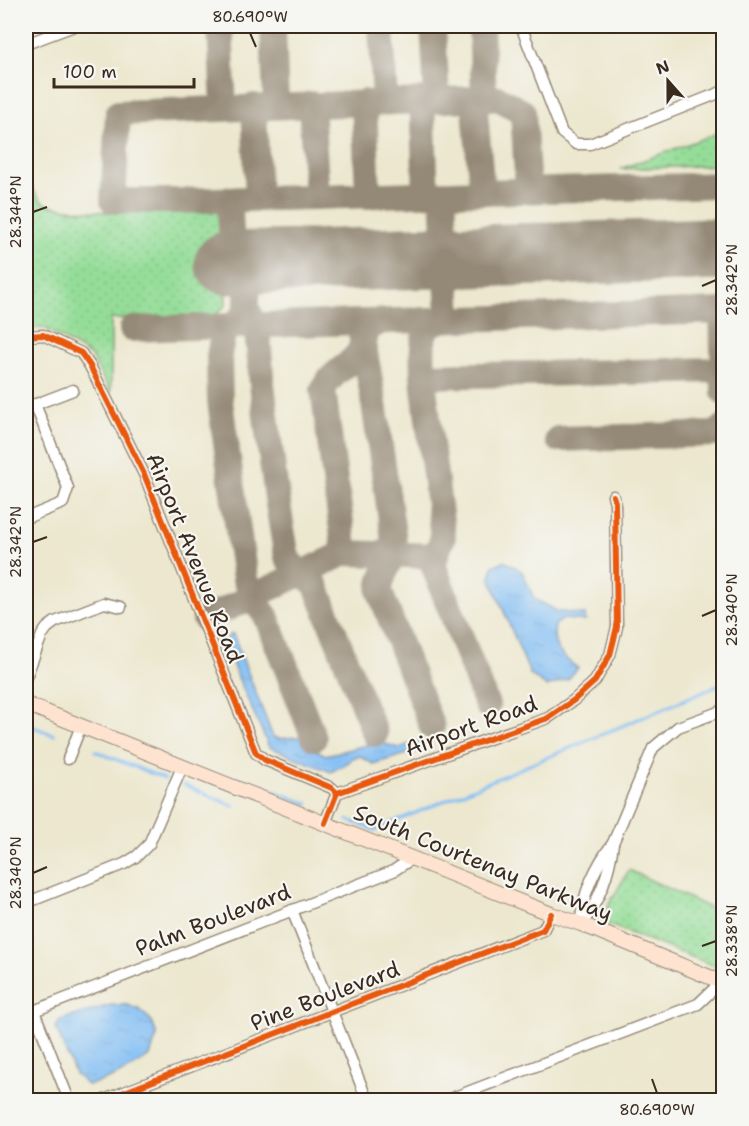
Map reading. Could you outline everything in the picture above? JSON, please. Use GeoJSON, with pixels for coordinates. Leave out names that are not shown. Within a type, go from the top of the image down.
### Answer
{"type":"FeatureCollection","features":[{"type":"Feature","properties":{"kind":"main road","name":"South Courtenay Parkway"},"geometry":{"type":"LineString","coordinates":[[26,704],[722,982]]}},
{"type":"Feature","properties":{"kind":"street"},"geometry":{"type":"LineString","coordinates":[[26,45],[74,26]]}},
{"type":"Feature","properties":{"kind":"street"},"geometry":{"type":"LineString","coordinates":[[520,26],[562,133],[576,144],[590,144],[723,91]]}},
{"type":"Feature","properties":{"kind":"street","name":"Airport Avenue Road"},"geometry":{"type":"LineString","coordinates":[[26,336],[43,335],[81,353],[90,366],[144,474],[256,753],[266,760],[332,788],[337,793]]}},
{"type":"Feature","properties":{"kind":"street"},"geometry":{"type":"LineString","coordinates":[[26,518],[63,503],[68,488],[30,406],[73,390]]}},
{"type":"Feature","properties":{"kind":"street","name":"Airport Road"},"geometry":{"type":"LineString","coordinates":[[337,793],[548,718],[574,700],[595,681],[610,655],[617,627],[615,502],[613,496]]}},
{"type":"Feature","properties":{"kind":"street"},"geometry":{"type":"LineString","coordinates":[[26,676],[42,635],[55,621],[104,603],[121,607]]}},
{"type":"Feature","properties":{"kind":"street"},"geometry":{"type":"LineString","coordinates":[[581,924],[592,911],[611,859],[613,843],[652,748],[678,727],[723,710]]}},
{"type":"Feature","properties":{"kind":"street"},"geometry":{"type":"LineString","coordinates":[[68,759],[81,726]]}},
{"type":"Feature","properties":{"kind":"street"},"geometry":{"type":"LineString","coordinates":[[26,903],[124,864],[137,856],[149,844],[182,767]]}},
{"type":"Feature","properties":{"kind":"street"},"geometry":{"type":"LineString","coordinates":[[325,823],[337,793]]}},
{"type":"Feature","properties":{"kind":"street","name":"Palm Boulevard"},"geometry":{"type":"LineString","coordinates":[[30,1012],[398,868],[413,858]]}},
{"type":"Feature","properties":{"kind":"street"},"geometry":{"type":"LineString","coordinates":[[292,910],[367,1101]]}},
{"type":"Feature","properties":{"kind":"street","name":"Pine Boulevard"},"geometry":{"type":"LineString","coordinates":[[104,1101],[543,930],[551,914]]}},
{"type":"Feature","properties":{"kind":"street"},"geometry":{"type":"LineString","coordinates":[[447,1101],[698,1004],[722,982]]}},
{"type":"Feature","properties":{"kind":"street"},"geometry":{"type":"LineString","coordinates":[[30,1012],[69,1101]]}},
{"type":"Feature","properties":{"kind":"green space"},"geometry":{"type":"Polygon","coordinates":[[[723,131],[723,165],[620,169],[723,131]]]}},
{"type":"Feature","properties":{"kind":"green space"},"geometry":{"type":"Polygon","coordinates":[[[26,170],[37,196],[43,202],[57,207],[99,212],[213,210],[218,213],[222,220],[226,305],[212,318],[111,319],[111,393],[90,355],[43,327],[26,330],[26,170]]]}},
{"type":"Feature","properties":{"kind":"green space"},"geometry":{"type":"Polygon","coordinates":[[[629,870],[723,914],[723,969],[599,921],[629,870]]]}},
{"type":"Feature","properties":{"kind":"water"},"geometry":{"type":"Polygon","coordinates":[[[504,561],[522,571],[534,598],[540,602],[557,611],[585,615],[586,621],[564,619],[555,625],[556,646],[578,668],[568,679],[547,687],[530,674],[490,578],[493,566],[504,561]]]}},
{"type":"Feature","properties":{"kind":"water"},"geometry":{"type":"Polygon","coordinates":[[[233,634],[273,737],[280,739],[300,737],[305,745],[326,755],[379,742],[399,748],[425,741],[428,748],[373,764],[360,756],[352,758],[331,772],[269,747],[225,643],[228,636],[233,634]]]}},
{"type":"Feature","properties":{"kind":"water"},"geometry":{"type":"Polygon","coordinates":[[[111,1005],[127,1005],[138,1009],[151,1020],[157,1035],[150,1056],[111,1078],[87,1085],[75,1074],[56,1028],[60,1020],[111,1005]]]}},
{"type":"Feature","properties":{"kind":"waterway"},"geometry":{"type":"LineString","coordinates":[[348,820],[375,830],[724,683]]}},
{"type":"Feature","properties":{"kind":"waterway"},"geometry":{"type":"LineString","coordinates":[[26,724],[54,735]]}},
{"type":"Feature","properties":{"kind":"waterway"},"geometry":{"type":"LineString","coordinates":[[95,751],[165,779]]}},
{"type":"Feature","properties":{"kind":"waterway"},"geometry":{"type":"LineString","coordinates":[[239,778],[308,804]]}},
{"type":"Feature","properties":{"kind":"waterway"},"geometry":{"type":"LineString","coordinates":[[184,785],[234,806]]}},
{"type":"Feature","properties":{"kind":"taxiway"},"geometry":{"type":"LineString","coordinates":[[220,26],[224,107]]}},
{"type":"Feature","properties":{"kind":"taxiway"},"geometry":{"type":"LineString","coordinates":[[273,26],[276,105]]}},
{"type":"Feature","properties":{"kind":"taxiway"},"geometry":{"type":"LineString","coordinates":[[381,26],[385,102]]}},
{"type":"Feature","properties":{"kind":"taxiway"},"geometry":{"type":"LineString","coordinates":[[433,26],[437,100]]}},
{"type":"Feature","properties":{"kind":"taxiway"},"geometry":{"type":"LineString","coordinates":[[481,26],[484,98]]}},
{"type":"Feature","properties":{"kind":"taxiway"},"geometry":{"type":"LineString","coordinates":[[474,98],[482,192]]}},
{"type":"Feature","properties":{"kind":"taxiway"},"geometry":{"type":"LineString","coordinates":[[528,191],[523,112],[498,98],[118,113],[113,201],[179,201],[724,185]]}},
{"type":"Feature","properties":{"kind":"taxiway"},"geometry":{"type":"LineString","coordinates":[[422,100],[426,194]]}},
{"type":"Feature","properties":{"kind":"taxiway"},"geometry":{"type":"LineString","coordinates":[[364,102],[368,196]]}},
{"type":"Feature","properties":{"kind":"taxiway"},"geometry":{"type":"LineString","coordinates":[[311,104],[317,197]]}},
{"type":"Feature","properties":{"kind":"taxiway"},"geometry":{"type":"LineString","coordinates":[[254,106],[258,199]]}},
{"type":"Feature","properties":{"kind":"taxiway"},"geometry":{"type":"LineString","coordinates":[[443,194],[449,318],[430,325],[424,337],[422,355],[443,537],[434,567],[487,705]]}},
{"type":"Feature","properties":{"kind":"taxiway"},"geometry":{"type":"LineString","coordinates":[[230,200],[231,233],[236,248],[246,259],[266,262],[250,281],[247,297],[248,322]]}},
{"type":"Feature","properties":{"kind":"taxiway"},"geometry":{"type":"LineString","coordinates":[[247,306],[242,318],[223,335],[219,355],[220,401],[245,579],[251,597],[266,616],[314,738]]}},
{"type":"Feature","properties":{"kind":"taxiway"},"geometry":{"type":"LineString","coordinates":[[722,311],[724,392]]}},
{"type":"Feature","properties":{"kind":"taxiway"},"geometry":{"type":"LineString","coordinates":[[132,329],[724,311]]}},
{"type":"Feature","properties":{"kind":"taxiway"},"geometry":{"type":"LineString","coordinates":[[249,312],[258,338],[273,470],[287,557],[293,566],[316,586],[375,734]]}},
{"type":"Feature","properties":{"kind":"taxiway"},"geometry":{"type":"LineString","coordinates":[[380,322],[369,328],[363,341],[395,547],[382,580],[380,592],[432,727]]}},
{"type":"Feature","properties":{"kind":"taxiway"},"geometry":{"type":"LineString","coordinates":[[345,553],[323,390],[327,382],[359,351],[362,343],[361,334]]}},
{"type":"Feature","properties":{"kind":"taxiway"},"geometry":{"type":"LineString","coordinates":[[424,376],[723,370]]}},
{"type":"Feature","properties":{"kind":"taxiway"},"geometry":{"type":"LineString","coordinates":[[558,439],[715,434],[724,427]]}},
{"type":"Feature","properties":{"kind":"taxiway"},"geometry":{"type":"LineString","coordinates":[[205,619],[345,553],[436,556]]}},
{"type":"Feature","properties":{"kind":"runway"},"geometry":{"type":"LineString","coordinates":[[226,263],[724,249]]}},
{"type":"Feature","properties":{"kind":"cycle path"},"geometry":{"type":"LineString","coordinates":[[26,336],[43,335],[81,353],[90,366],[144,474],[256,753],[265,760],[332,788],[337,793]]}},
{"type":"Feature","properties":{"kind":"cycle path"},"geometry":{"type":"LineString","coordinates":[[325,823],[337,793],[548,718],[574,700],[595,681],[610,655],[617,627],[615,502],[613,496]]}},
{"type":"Feature","properties":{"kind":"cycle path"},"geometry":{"type":"LineString","coordinates":[[104,1100],[543,930],[551,914]]}}]}
